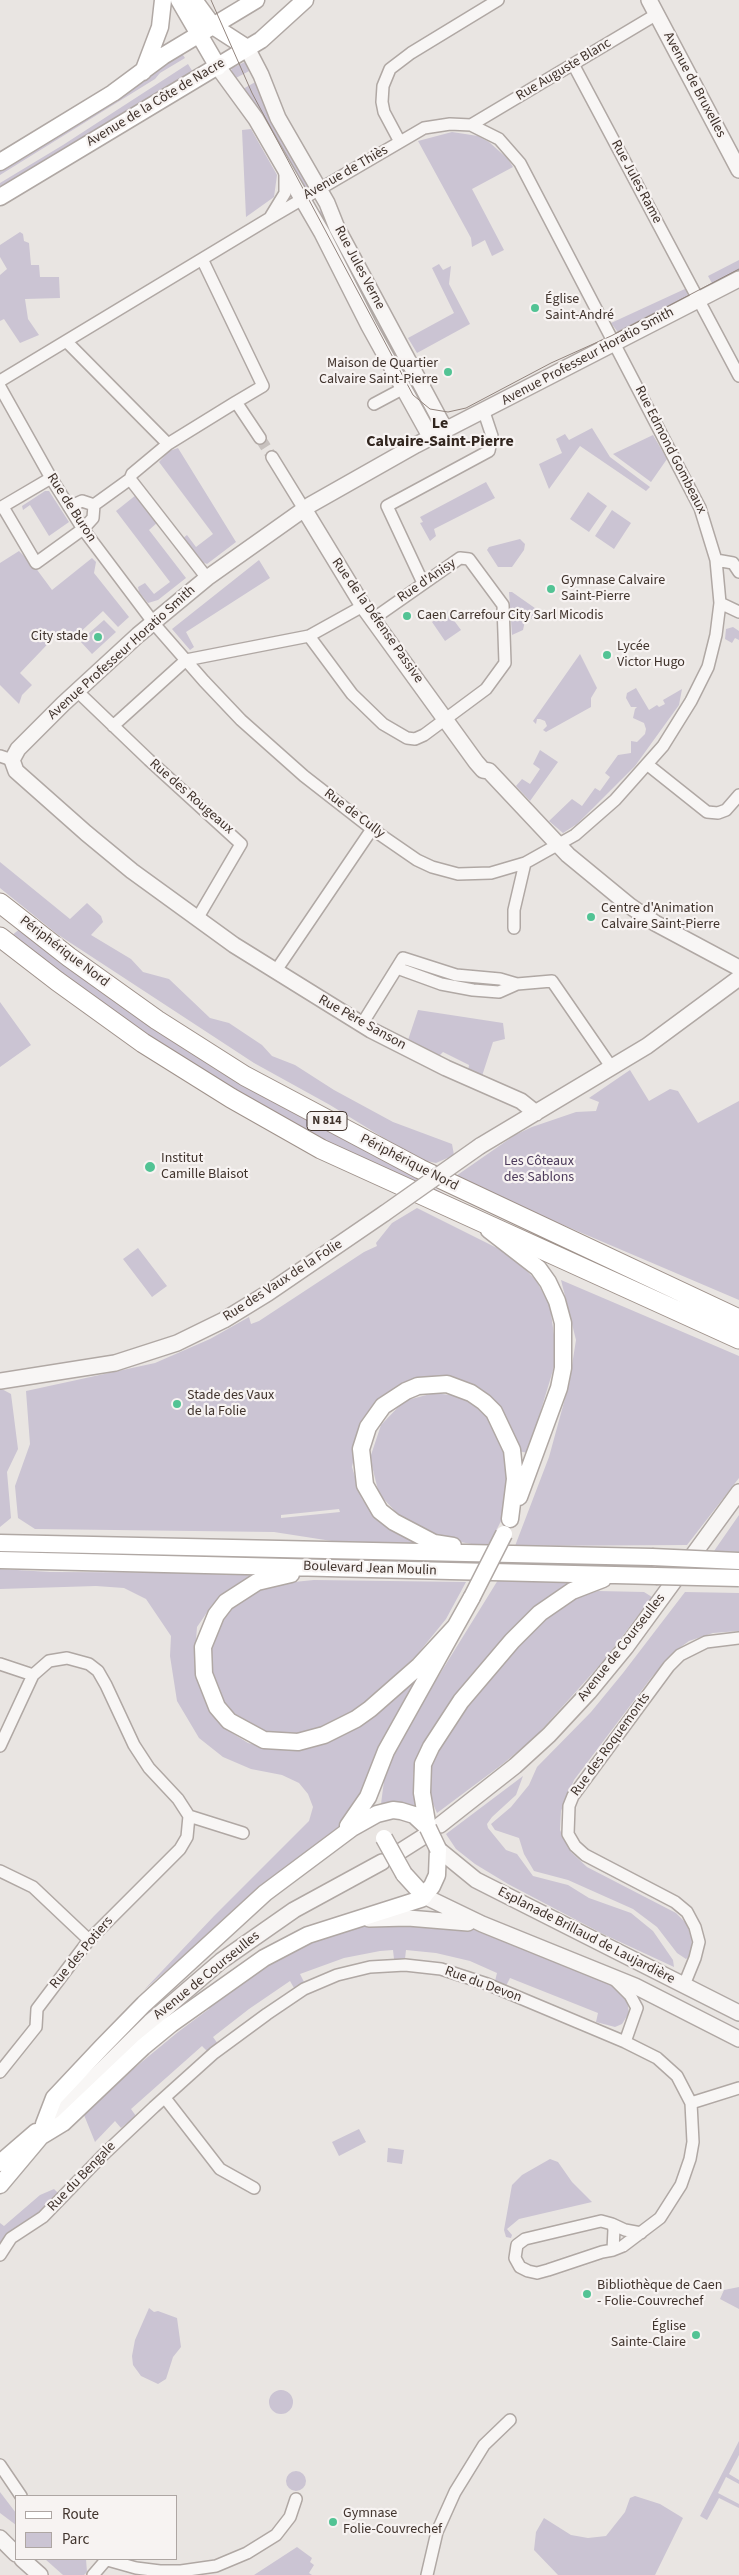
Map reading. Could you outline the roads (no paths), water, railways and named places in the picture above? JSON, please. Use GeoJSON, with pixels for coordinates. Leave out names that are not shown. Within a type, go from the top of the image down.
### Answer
{"type":"FeatureCollection","features":[{"type":"Feature","properties":{"kind":"highway","name":"Périphérique Nord"},"geometry":{"type":"LineString","coordinates":[[0,902],[69,957],[133,1003],[245,1076],[420,1169],[739,1319]]}},
{"type":"Feature","properties":{"kind":"highway","name":"Périphérique Nord"},"geometry":{"type":"LineString","coordinates":[[5,944],[143,1042],[231,1098],[321,1149],[739,1340]]}},
{"type":"Feature","properties":{"kind":"main road"},"geometry":{"type":"LineString","coordinates":[[143,72],[160,27],[163,0]]}},
{"type":"Feature","properties":{"kind":"main road"},"geometry":{"type":"LineString","coordinates":[[179,0],[218,67]]}},
{"type":"Feature","properties":{"kind":"main road"},"geometry":{"type":"LineString","coordinates":[[194,0],[213,26],[247,48]]}},
{"type":"Feature","properties":{"kind":"main road"},"geometry":{"type":"LineString","coordinates":[[0,162],[113,94],[195,29],[213,26],[256,0]]}},
{"type":"Feature","properties":{"kind":"main road","name":"Avenue de la Côte de Nacre"},"geometry":{"type":"LineString","coordinates":[[0,197],[218,67],[267,34],[305,0]]}},
{"type":"Feature","properties":{"kind":"main road"},"geometry":{"type":"LineString","coordinates":[[338,1839],[361,1808],[378,1773],[386,1751],[472,1597],[507,1527],[544,1435],[564,1368],[563,1324],[558,1301],[548,1282],[538,1268],[477,1221]]}},
{"type":"Feature","properties":{"kind":"main road"},"geometry":{"type":"LineString","coordinates":[[502,1554],[434,1543],[405,1529],[380,1511],[365,1485],[362,1467],[362,1449],[368,1427],[374,1417],[394,1397],[418,1386],[447,1384],[471,1393],[484,1402],[501,1424],[512,1450],[515,1479],[507,1527]]}},
{"type":"Feature","properties":{"kind":"main road"},"geometry":{"type":"LineString","coordinates":[[0,1543],[652,1557],[739,1561]]}},
{"type":"Feature","properties":{"kind":"main road","name":"Boulevard Jean Moulin"},"geometry":{"type":"LineString","coordinates":[[0,1560],[739,1578]]}},
{"type":"Feature","properties":{"kind":"main road"},"geometry":{"type":"LineString","coordinates":[[332,1568],[270,1577],[257,1582],[230,1598],[216,1615],[204,1647],[202,1660],[205,1680],[216,1707],[229,1721],[242,1730],[264,1740],[281,1742],[298,1742],[331,1732],[370,1709],[419,1666],[455,1626]]}},
{"type":"Feature","properties":{"kind":"main road"},"geometry":{"type":"LineString","coordinates":[[429,1826],[414,1815],[401,1811],[393,1810],[377,1814],[338,1839],[266,1893],[144,2004],[54,2098],[46,2126],[63,2123],[143,2047],[231,1979],[295,1941],[416,1902],[424,1896],[438,1875],[440,1852],[429,1826],[422,1793],[423,1764],[431,1747],[461,1701],[512,1641],[540,1613],[572,1590],[610,1576]]}},
{"type":"Feature","properties":{"kind":"main road"},"geometry":{"type":"LineString","coordinates":[[378,1773],[377,1814],[384,1838],[404,1874],[424,1896]]}},
{"type":"Feature","properties":{"kind":"main road","name":"Avenue de Courseulles"},"geometry":{"type":"LineString","coordinates":[[0,2163],[46,2126]]}},
{"type":"Feature","properties":{"kind":"main road","name":"Avenue de Courseulles"},"geometry":{"type":"LineString","coordinates":[[0,2185],[46,2126]]}},
{"type":"Feature","properties":{"kind":"street"},"geometry":{"type":"LineString","coordinates":[[400,142],[384,112],[382,102],[383,86],[390,69],[406,56],[498,0]]}},
{"type":"Feature","properties":{"kind":"street","name":"Avenue de Bruxelles"},"geometry":{"type":"LineString","coordinates":[[649,0],[739,170]]}},
{"type":"Feature","properties":{"kind":"street","name":"Rue Auguste Blanc"},"geometry":{"type":"LineString","coordinates":[[471,125],[657,14]]}},
{"type":"Feature","properties":{"kind":"street","name":"Rue Jules Verne"},"geometry":{"type":"LineString","coordinates":[[247,48],[261,75],[282,126],[319,189],[337,228],[446,431]]}},
{"type":"Feature","properties":{"kind":"street","name":"Rue Jules Rame"},"geometry":{"type":"LineString","coordinates":[[573,64],[739,376]]}},
{"type":"Feature","properties":{"kind":"street","name":"Rue Jules Verne"},"geometry":{"type":"LineString","coordinates":[[218,67],[233,91],[256,119],[322,233],[431,438]]}},
{"type":"Feature","properties":{"kind":"street","name":"Avenue de Thiès"},"geometry":{"type":"LineString","coordinates":[[0,381],[202,258],[424,128],[450,124],[471,125],[499,139],[516,156],[615,343]]}},
{"type":"Feature","properties":{"kind":"street"},"geometry":{"type":"LineString","coordinates":[[270,218],[285,193],[285,169]]}},
{"type":"Feature","properties":{"kind":"street"},"geometry":{"type":"LineString","coordinates":[[94,505],[130,479],[132,474],[168,444],[263,386],[202,258]]}},
{"type":"Feature","properties":{"kind":"street","name":"Avenue Professeur Horatio Smith"},"geometry":{"type":"LineString","coordinates":[[6,758],[153,622],[207,578],[304,509],[362,474],[739,279]]}},
{"type":"Feature","properties":{"kind":"street"},"geometry":{"type":"LineString","coordinates":[[66,341],[168,444]]}},
{"type":"Feature","properties":{"kind":"street","name":"Rue Edmond Gombeaux"},"geometry":{"type":"LineString","coordinates":[[558,846],[592,822],[648,765],[677,725],[708,667],[720,603],[716,560],[700,508],[615,343]]}},
{"type":"Feature","properties":{"kind":"street","name":"Rue de Buron"},"geometry":{"type":"LineString","coordinates":[[0,387],[51,478],[83,529],[153,622]]}},
{"type":"Feature","properties":{"kind":"street"},"geometry":{"type":"LineString","coordinates":[[374,404],[404,388]]}},
{"type":"Feature","properties":{"kind":"street"},"geometry":{"type":"LineString","coordinates":[[236,402],[260,438]]}},
{"type":"Feature","properties":{"kind":"street"},"geometry":{"type":"LineString","coordinates":[[423,583],[387,506],[489,451],[492,436],[484,412]]}},
{"type":"Feature","properties":{"kind":"street"},"geometry":{"type":"LineString","coordinates":[[272,457],[304,509]]}},
{"type":"Feature","properties":{"kind":"street"},"geometry":{"type":"LineString","coordinates":[[51,478],[2,507],[36,563],[83,529],[94,518],[94,505]]}},
{"type":"Feature","properties":{"kind":"street"},"geometry":{"type":"LineString","coordinates":[[130,479],[207,578]]}},
{"type":"Feature","properties":{"kind":"street"},"geometry":{"type":"LineString","coordinates":[[69,507],[82,501],[94,505]]}},
{"type":"Feature","properties":{"kind":"street","name":"Rue de la Défense Passive"},"geometry":{"type":"LineString","coordinates":[[304,509],[363,606],[483,770],[489,772],[558,846],[603,884],[647,917],[739,968]]}},
{"type":"Feature","properties":{"kind":"street","name":"Rue d'Anisy"},"geometry":{"type":"LineString","coordinates":[[309,636],[352,694],[396,734],[415,739],[451,725],[486,689],[505,663],[503,605],[469,559],[460,558],[373,619]]}},
{"type":"Feature","properties":{"kind":"street"},"geometry":{"type":"LineString","coordinates":[[716,560],[733,563],[739,572]]}},
{"type":"Feature","properties":{"kind":"street"},"geometry":{"type":"LineString","coordinates":[[720,603],[739,612]]}},
{"type":"Feature","properties":{"kind":"street"},"geometry":{"type":"LineString","coordinates":[[113,726],[186,660],[309,636],[363,606]]}},
{"type":"Feature","properties":{"kind":"street","name":"Rue de Cully"},"geometry":{"type":"LineString","coordinates":[[153,622],[222,701],[264,742],[372,829],[418,860],[447,872],[482,875],[525,863],[558,846]]}},
{"type":"Feature","properties":{"kind":"street","name":"Rue des Rougeaux"},"geometry":{"type":"LineString","coordinates":[[77,691],[241,844],[197,919]]}},
{"type":"Feature","properties":{"kind":"street","name":"Rue Père Sanson"},"geometry":{"type":"LineString","coordinates":[[6,758],[20,775],[86,833],[197,919],[275,972],[362,1024],[446,1068],[521,1101],[536,1113]]}},
{"type":"Feature","properties":{"kind":"street"},"geometry":{"type":"LineString","coordinates":[[648,765],[708,812],[718,813],[726,810],[739,794]]}},
{"type":"Feature","properties":{"kind":"street"},"geometry":{"type":"LineString","coordinates":[[275,972],[372,829]]}},
{"type":"Feature","properties":{"kind":"street"},"geometry":{"type":"LineString","coordinates":[[514,928],[514,910],[525,863]]}},
{"type":"Feature","properties":{"kind":"street"},"geometry":{"type":"LineString","coordinates":[[362,1024],[397,968],[441,984],[464,989],[499,992],[517,984],[552,981],[612,1068]]}},
{"type":"Feature","properties":{"kind":"street"},"geometry":{"type":"LineString","coordinates":[[536,1113],[612,1068],[682,1022],[739,978]]}},
{"type":"Feature","properties":{"kind":"street","name":"Rue des Vaux de la Folie"},"geometry":{"type":"LineString","coordinates":[[0,1381],[115,1363],[177,1343],[224,1320],[268,1293],[386,1213],[480,1146],[536,1113]]}},
{"type":"Feature","properties":{"kind":"street","name":"Avenue de Courseulles"},"geometry":{"type":"LineString","coordinates":[[396,1854],[429,1826],[515,1766],[549,1735],[589,1692],[626,1647],[739,1492]]}},
{"type":"Feature","properties":{"kind":"street","name":"Rue des Roquemonts"},"geometry":{"type":"LineString","coordinates":[[684,1985],[696,1958],[699,1942],[695,1927],[687,1912],[675,1902],[585,1855],[575,1846],[568,1834],[569,1806],[573,1796],[670,1666],[680,1656],[706,1642],[739,1638]]}},
{"type":"Feature","properties":{"kind":"street"},"geometry":{"type":"LineString","coordinates":[[0,1746],[33,1675],[49,1661],[67,1658],[80,1660],[98,1671],[134,1745],[189,1816],[243,1833]]}},
{"type":"Feature","properties":{"kind":"street"},"geometry":{"type":"LineString","coordinates":[[0,1664],[33,1675]]}},
{"type":"Feature","properties":{"kind":"street","name":"Rue des Potiers"},"geometry":{"type":"LineString","coordinates":[[0,2072],[36,2027],[36,2009],[89,1940],[180,1849],[187,1837],[189,1816]]}},
{"type":"Feature","properties":{"kind":"street","name":"Esplanade Brillaud de Laujardière"},"geometry":{"type":"LineString","coordinates":[[440,1852],[476,1880],[739,2013]]}},
{"type":"Feature","properties":{"kind":"street","name":"Avenue de Courseulles"},"geometry":{"type":"LineString","coordinates":[[46,2126],[150,2022],[221,1961],[294,1910],[382,1862]]}},
{"type":"Feature","properties":{"kind":"street"},"geometry":{"type":"LineString","coordinates":[[0,1871],[33,1887],[89,1940]]}},
{"type":"Feature","properties":{"kind":"street"},"geometry":{"type":"LineString","coordinates":[[424,1896],[482,1924]]}},
{"type":"Feature","properties":{"kind":"street"},"geometry":{"type":"LineString","coordinates":[[355,1921],[385,1918],[482,1924]]}},
{"type":"Feature","properties":{"kind":"street","name":"Esplanade Brillaud de Laujardière"},"geometry":{"type":"LineString","coordinates":[[482,1924],[608,1974],[739,2038]]}},
{"type":"Feature","properties":{"kind":"street","name":"Rue du Devon"},"geometry":{"type":"LineString","coordinates":[[165,2098],[214,2053],[304,1989],[337,1975],[370,1967],[405,1965],[441,1969],[487,1984],[625,2042],[656,2058],[672,2070],[684,2087],[691,2102]]}},
{"type":"Feature","properties":{"kind":"street"},"geometry":{"type":"LineString","coordinates":[[608,1974],[630,1994],[637,2008],[625,2042]]}},
{"type":"Feature","properties":{"kind":"street"},"geometry":{"type":"LineString","coordinates":[[641,2233],[625,2230],[601,2221],[595,2222],[525,2239],[517,2245],[514,2258],[524,2270],[537,2273],[613,2250],[623,2246],[641,2233],[660,2218],[670,2205],[685,2177],[693,2142],[691,2102],[739,2088]]}},
{"type":"Feature","properties":{"kind":"street"},"geometry":{"type":"LineString","coordinates":[[165,2098],[213,2161],[223,2171],[254,2188]]}},
{"type":"Feature","properties":{"kind":"street","name":"Rue du Bengale"},"geometry":{"type":"LineString","coordinates":[[0,2255],[11,2238],[44,2217],[102,2156],[165,2098]]}},
{"type":"Feature","properties":{"kind":"street"},"geometry":{"type":"LineString","coordinates":[[612,2224],[615,2236],[613,2250]]}},
{"type":"Feature","properties":{"kind":"street"},"geometry":{"type":"LineString","coordinates":[[427,2575],[437,2532],[454,2492],[484,2445],[510,2420]]}},
{"type":"Feature","properties":{"kind":"street"},"geometry":{"type":"LineString","coordinates":[[0,2465],[20,2495]]}},
{"type":"Feature","properties":{"kind":"street"},"geometry":{"type":"LineString","coordinates":[[108,2560],[136,2568],[181,2571],[199,2569],[242,2556],[267,2542],[283,2527],[294,2509],[296,2499]]}},
{"type":"Feature","properties":{"kind":"street"},"geometry":{"type":"LineString","coordinates":[[0,2538],[15,2553]]}},
{"type":"Feature","properties":{"kind":"street"},"geometry":{"type":"LineString","coordinates":[[23,2560],[40,2575]]}},
{"type":"Feature","properties":{"kind":"street"},"geometry":{"type":"LineString","coordinates":[[93,2575],[104,2560]]}},
{"type":"Feature","properties":{"kind":"tunnel"},"geometry":{"type":"LineString","coordinates":[[260,438],[272,457]]}},
{"type":"Feature","properties":{"kind":"tram line"},"geometry":{"type":"LineString","coordinates":[[211,0],[252,93],[413,395],[430,409],[448,412],[466,408],[551,363],[611,336],[739,269]]}},
{"type":"Feature","properties":{"kind":"place","name":"Église Saint-André"},"geometry":{"type":"Point","coordinates":[535,308]}},
{"type":"Feature","properties":{"kind":"place","name":"Maison de Quartier Calvaire Saint-Pierre"},"geometry":{"type":"Point","coordinates":[448,372]}},
{"type":"Feature","properties":{"kind":"place","name":"Gymnase Calvaire Saint-Pierre"},"geometry":{"type":"Point","coordinates":[551,589]}},
{"type":"Feature","properties":{"kind":"place","name":"Caen Carrefour City Sarl Micodis"},"geometry":{"type":"Point","coordinates":[407,616]}},
{"type":"Feature","properties":{"kind":"place","name":"City stade"},"geometry":{"type":"Point","coordinates":[98,637]}},
{"type":"Feature","properties":{"kind":"place","name":"Lycée Victor Hugo"},"geometry":{"type":"Point","coordinates":[607,655]}},
{"type":"Feature","properties":{"kind":"place","name":"Centre d'Animation Calvaire Saint-Pierre"},"geometry":{"type":"Point","coordinates":[591,917]}},
{"type":"Feature","properties":{"kind":"place","name":"Institut Camille Blaisot"},"geometry":{"type":"Point","coordinates":[150,1167]}},
{"type":"Feature","properties":{"kind":"place","name":"Stade des Vaux de la Folie"},"geometry":{"type":"Point","coordinates":[177,1404]}},
{"type":"Feature","properties":{"kind":"place","name":"Bibliothèque de Caen - Folie-Couvrechef"},"geometry":{"type":"Point","coordinates":[587,2294]}},
{"type":"Feature","properties":{"kind":"place","name":"Église Sainte-Claire"},"geometry":{"type":"Point","coordinates":[696,2335]}},
{"type":"Feature","properties":{"kind":"place","name":"Gymnase Folie-Couvrechef"},"geometry":{"type":"Point","coordinates":[333,2522]}},
{"type":"Feature","properties":{"kind":"district","name":"Le Calvaire-Saint-Pierre"},"geometry":{"type":"Point","coordinates":[440,433]}},
{"type":"Feature","properties":{"kind":"park label","name":"Les Côteaux des Sablons"},"geometry":{"type":"Point","coordinates":[539,1170]}}]}
